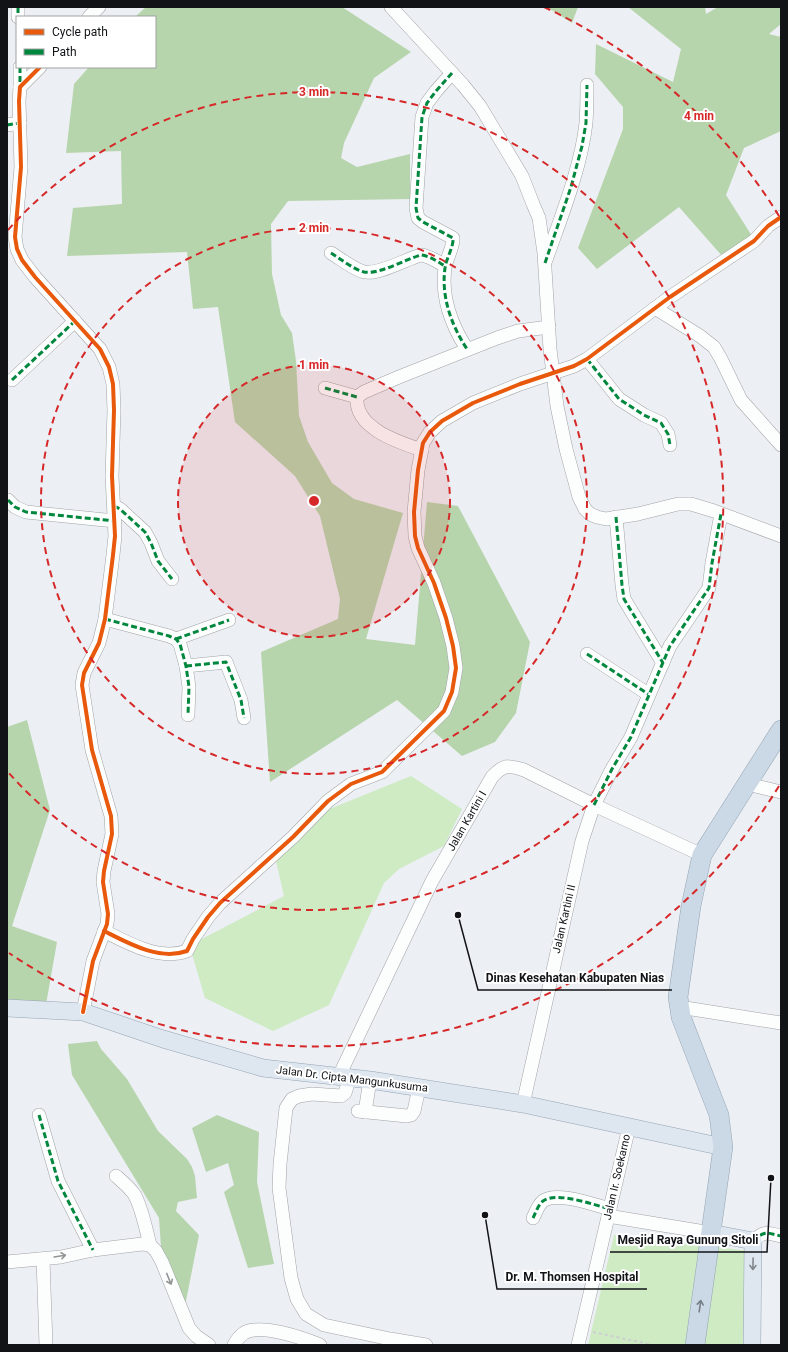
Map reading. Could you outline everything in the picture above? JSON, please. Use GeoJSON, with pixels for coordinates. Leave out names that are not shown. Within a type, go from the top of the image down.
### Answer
{"type":"FeatureCollection","features":[{"type":"Feature","properties":{"kind":"highway"},"geometry":{"type":"LineString","coordinates":[[695,1345],[723,1147],[719,1115],[681,1017],[678,997],[691,906],[702,855],[781,730]]}},
{"type":"Feature","properties":{"kind":"main road","name":"Jalan Dr. Cipta Mangunkusuma"},"geometry":{"type":"LineString","coordinates":[[7,1008],[83,1012],[164,1039],[263,1068],[344,1076],[523,1104],[723,1147]]}},
{"type":"Feature","properties":{"kind":"main road"},"geometry":{"type":"LineString","coordinates":[[711,1233],[754,1241],[752,1345]]}},
{"type":"Feature","properties":{"kind":"street"},"geometry":{"type":"LineString","coordinates":[[90,16],[99,7]]}},
{"type":"Feature","properties":{"kind":"street"},"geometry":{"type":"LineString","coordinates":[[391,7],[452,73],[480,106],[522,176],[539,218],[545,263],[553,374],[566,449],[578,497],[585,510],[597,517],[606,518],[638,514],[678,504],[691,504],[781,536]]}},
{"type":"Feature","properties":{"kind":"street"},"geometry":{"type":"LineString","coordinates":[[20,68],[21,167],[15,237],[17,249],[22,260],[35,277],[100,349],[109,367],[113,384],[114,410],[112,476],[115,521],[114,555],[105,619],[99,643],[84,673],[82,685],[92,750],[111,816],[112,834],[103,882],[108,914],[107,924],[93,961],[83,1012]]}},
{"type":"Feature","properties":{"kind":"street"},"geometry":{"type":"LineString","coordinates":[[20,87],[39,68]]}},
{"type":"Feature","properties":{"kind":"street"},"geometry":{"type":"LineString","coordinates":[[452,73],[427,103],[422,117],[416,208],[418,218],[453,238],[453,243],[445,266],[444,285],[446,301],[456,330],[467,349]]}},
{"type":"Feature","properties":{"kind":"street"},"geometry":{"type":"LineString","coordinates":[[545,263],[571,187],[582,146],[586,123],[588,85]]}},
{"type":"Feature","properties":{"kind":"street"},"geometry":{"type":"LineString","coordinates":[[7,125],[20,123]]}},
{"type":"Feature","properties":{"kind":"street"},"geometry":{"type":"LineString","coordinates":[[104,931],[137,947],[155,952],[179,954],[187,951],[193,939],[208,917],[220,903],[293,837],[328,801],[351,784],[382,772],[444,711],[452,692],[456,668],[453,646],[446,618],[434,583],[418,548],[415,536],[414,512],[418,470],[423,443],[430,432],[442,421],[473,403],[520,384],[574,366],[587,359],[655,308],[754,241],[768,226],[781,217]]}},
{"type":"Feature","properties":{"kind":"street"},"geometry":{"type":"LineString","coordinates":[[331,253],[363,272],[387,268],[421,255],[425,255],[445,266]]}},
{"type":"Feature","properties":{"kind":"street"},"geometry":{"type":"LineString","coordinates":[[655,308],[700,336],[714,347],[741,400],[781,445]]}},
{"type":"Feature","properties":{"kind":"street"},"geometry":{"type":"LineString","coordinates":[[12,380],[75,321]]}},
{"type":"Feature","properties":{"kind":"street"},"geometry":{"type":"LineString","coordinates":[[357,397],[364,392],[497,338],[518,331],[549,327]]}},
{"type":"Feature","properties":{"kind":"street"},"geometry":{"type":"LineString","coordinates":[[587,359],[619,399],[661,424],[668,434],[670,445]]}},
{"type":"Feature","properties":{"kind":"street"},"geometry":{"type":"LineString","coordinates":[[325,388],[357,397]]}},
{"type":"Feature","properties":{"kind":"street"},"geometry":{"type":"LineString","coordinates":[[357,397],[359,411],[364,419],[374,429],[398,442],[422,450]]}},
{"type":"Feature","properties":{"kind":"street"},"geometry":{"type":"LineString","coordinates":[[8,500],[15,507],[26,512],[115,521]]}},
{"type":"Feature","properties":{"kind":"street"},"geometry":{"type":"LineString","coordinates":[[114,506],[120,509],[145,532],[158,561],[172,579]]}},
{"type":"Feature","properties":{"kind":"street","name":"Jalan Kartini II"},"geometry":{"type":"LineString","coordinates":[[523,1104],[582,841],[594,805],[612,769],[631,737],[648,694],[670,646],[709,588],[721,514]]}},
{"type":"Feature","properties":{"kind":"street"},"geometry":{"type":"LineString","coordinates":[[616,517],[624,599],[663,662]]}},
{"type":"Feature","properties":{"kind":"street"},"geometry":{"type":"LineString","coordinates":[[105,619],[176,639],[180,644],[186,666],[189,687],[188,715]]}},
{"type":"Feature","properties":{"kind":"street"},"geometry":{"type":"LineString","coordinates":[[176,639],[228,620]]}},
{"type":"Feature","properties":{"kind":"street"},"geometry":{"type":"LineString","coordinates":[[587,654],[648,694]]}},
{"type":"Feature","properties":{"kind":"street"},"geometry":{"type":"LineString","coordinates":[[186,666],[222,661],[226,662],[241,700],[244,718]]}},
{"type":"Feature","properties":{"kind":"street","name":"Jalan Kartini I"},"geometry":{"type":"LineString","coordinates":[[426,1345],[324,1325],[306,1314],[297,1299],[291,1278],[279,1188],[286,1108],[292,1099],[299,1096],[312,1094],[331,1096],[343,1095],[345,1093],[344,1076],[432,881],[492,777],[499,769],[506,766],[513,766],[524,770],[594,805],[702,855]]}},
{"type":"Feature","properties":{"kind":"street"},"geometry":{"type":"LineString","coordinates":[[747,784],[781,792]]}},
{"type":"Feature","properties":{"kind":"street"},"geometry":{"type":"LineString","coordinates":[[679,1007],[781,1023]]}},
{"type":"Feature","properties":{"kind":"street"},"geometry":{"type":"LineString","coordinates":[[370,1080],[362,1112],[407,1116],[411,1115],[414,1111],[419,1088]]}},
{"type":"Feature","properties":{"kind":"street"},"geometry":{"type":"LineString","coordinates":[[39,1115],[58,1181],[93,1250]]}},
{"type":"Feature","properties":{"kind":"street","name":"Jalan Ir. Soekarno"},"geometry":{"type":"LineString","coordinates":[[578,1345],[629,1126]]}},
{"type":"Feature","properties":{"kind":"street"},"geometry":{"type":"LineString","coordinates":[[116,1176],[127,1185],[135,1195],[142,1214],[150,1245],[156,1251],[162,1262],[189,1328],[196,1336],[209,1345]]}},
{"type":"Feature","properties":{"kind":"street"},"geometry":{"type":"LineString","coordinates":[[533,1218],[539,1205],[543,1201],[552,1197],[563,1198],[609,1212],[711,1233]]}},
{"type":"Feature","properties":{"kind":"street"},"geometry":{"type":"LineString","coordinates":[[754,1241],[760,1234],[764,1233],[781,1236]]}},
{"type":"Feature","properties":{"kind":"street"},"geometry":{"type":"LineString","coordinates":[[7,1262],[43,1259],[93,1250],[142,1244],[150,1245]]}},
{"type":"Feature","properties":{"kind":"street"},"geometry":{"type":"LineString","coordinates":[[43,1259],[46,1345]]}},
{"type":"Feature","properties":{"kind":"street"},"geometry":{"type":"LineString","coordinates":[[234,1345],[245,1333],[259,1330],[272,1330],[305,1339],[320,1345]]}},
{"type":"Feature","properties":{"kind":"path"},"geometry":{"type":"LineString","coordinates":[[582,1329],[654,1345]]}},
{"type":"Feature","properties":{"kind":"green space"},"geometry":{"type":"Polygon","coordinates":[[[146,7],[342,7],[411,52],[374,78],[344,143],[341,158],[357,167],[410,154],[410,199],[288,201],[271,224],[272,274],[281,315],[292,333],[296,361],[299,416],[308,442],[332,483],[354,499],[403,513],[366,639],[415,645],[427,502],[458,506],[530,642],[516,713],[495,742],[462,756],[397,700],[270,782],[261,652],[338,619],[340,599],[320,516],[295,476],[235,422],[218,307],[193,309],[187,252],[67,256],[73,208],[122,204],[121,151],[66,153],[74,84],[88,68],[156,68],[156,16],[136,16],[146,7]]]}},
{"type":"Feature","properties":{"kind":"green space"},"geometry":{"type":"Polygon","coordinates":[[[547,7],[578,7],[572,23],[547,7]]]}},
{"type":"Feature","properties":{"kind":"green space"},"geometry":{"type":"Polygon","coordinates":[[[628,7],[705,7],[706,14],[718,7],[781,7],[781,24],[769,34],[781,37],[781,131],[744,148],[726,195],[752,236],[723,257],[679,207],[597,269],[578,248],[623,129],[623,107],[595,74],[596,44],[673,82],[681,49],[628,7]]]}},
{"type":"Feature","properties":{"kind":"green space"},"geometry":{"type":"Polygon","coordinates":[[[27,720],[50,810],[12,926],[57,942],[45,1010],[7,1008],[7,727],[27,720]]]}},
{"type":"Feature","properties":{"kind":"green space"},"geometry":{"type":"Polygon","coordinates":[[[411,776],[462,809],[444,846],[399,869],[384,883],[329,1005],[273,1031],[205,998],[192,954],[198,941],[284,896],[276,861],[327,810],[411,776]]]}},
{"type":"Feature","properties":{"kind":"green space"},"geometry":{"type":"Polygon","coordinates":[[[97,1041],[101,1049],[127,1079],[158,1131],[187,1159],[195,1176],[197,1198],[178,1202],[176,1211],[199,1235],[183,1316],[162,1262],[159,1218],[72,1075],[68,1044],[97,1041]]]}},
{"type":"Feature","properties":{"kind":"green space"},"geometry":{"type":"Polygon","coordinates":[[[217,1115],[259,1132],[257,1182],[274,1264],[248,1268],[224,1192],[234,1185],[228,1163],[206,1172],[192,1128],[217,1115]]]}},
{"type":"Feature","properties":{"kind":"green space"},"geometry":{"type":"Polygon","coordinates":[[[614,1235],[750,1251],[747,1345],[588,1345],[614,1235]]]}},
{"type":"Feature","properties":{"kind":"marked path"},"geometry":{"type":"LineString","coordinates":[[18,7],[18,16]]}},
{"type":"Feature","properties":{"kind":"marked path"},"geometry":{"type":"LineString","coordinates":[[20,68],[20,87]]}},
{"type":"Feature","properties":{"kind":"marked path"},"geometry":{"type":"LineString","coordinates":[[452,73],[427,103],[422,117],[416,208],[418,218],[453,238],[445,268],[444,289],[448,310],[456,330],[467,349]]}},
{"type":"Feature","properties":{"kind":"marked path"},"geometry":{"type":"LineString","coordinates":[[545,263],[571,187],[582,146],[586,123],[587,85]]}},
{"type":"Feature","properties":{"kind":"marked path"},"geometry":{"type":"LineString","coordinates":[[7,125],[20,123]]}},
{"type":"Feature","properties":{"kind":"marked path"},"geometry":{"type":"LineString","coordinates":[[331,253],[351,266],[364,272],[385,269],[421,255],[431,258],[445,266]]}},
{"type":"Feature","properties":{"kind":"marked path"},"geometry":{"type":"LineString","coordinates":[[12,380],[75,321]]}},
{"type":"Feature","properties":{"kind":"marked path"},"geometry":{"type":"LineString","coordinates":[[587,359],[619,399],[644,415],[661,423],[668,434],[670,445]]}},
{"type":"Feature","properties":{"kind":"marked path"},"geometry":{"type":"LineString","coordinates":[[325,388],[357,397]]}},
{"type":"Feature","properties":{"kind":"marked path"},"geometry":{"type":"LineString","coordinates":[[8,500],[15,507],[26,512],[115,521]]}},
{"type":"Feature","properties":{"kind":"marked path"},"geometry":{"type":"LineString","coordinates":[[114,506],[120,509],[145,532],[158,561],[172,579]]}},
{"type":"Feature","properties":{"kind":"marked path"},"geometry":{"type":"LineString","coordinates":[[594,805],[612,769],[631,737],[670,646],[709,588],[721,514]]}},
{"type":"Feature","properties":{"kind":"marked path"},"geometry":{"type":"LineString","coordinates":[[616,517],[624,599],[663,663]]}},
{"type":"Feature","properties":{"kind":"marked path"},"geometry":{"type":"LineString","coordinates":[[105,619],[176,639],[180,644],[186,666],[189,687],[188,715]]}},
{"type":"Feature","properties":{"kind":"marked path"},"geometry":{"type":"LineString","coordinates":[[176,639],[229,620]]}},
{"type":"Feature","properties":{"kind":"marked path"},"geometry":{"type":"LineString","coordinates":[[587,654],[648,694]]}},
{"type":"Feature","properties":{"kind":"marked path"},"geometry":{"type":"LineString","coordinates":[[186,666],[226,662],[241,700],[244,718]]}},
{"type":"Feature","properties":{"kind":"marked path"},"geometry":{"type":"LineString","coordinates":[[39,1115],[58,1181],[93,1250]]}},
{"type":"Feature","properties":{"kind":"marked path"},"geometry":{"type":"LineString","coordinates":[[533,1218],[543,1201],[549,1198],[557,1197],[576,1200],[610,1209]]}},
{"type":"Feature","properties":{"kind":"marked path"},"geometry":{"type":"LineString","coordinates":[[753,1241],[760,1235],[766,1233],[781,1236]]}},
{"type":"Feature","properties":{"kind":"cycle path"},"geometry":{"type":"LineString","coordinates":[[39,68],[20,87],[21,167],[15,237],[17,249],[22,260],[35,277],[100,349],[109,367],[113,384],[114,410],[112,476],[115,536],[105,619],[99,643],[84,673],[82,685],[92,750],[111,816],[112,834],[103,882],[108,914],[107,924],[93,961],[83,1012]]}},
{"type":"Feature","properties":{"kind":"cycle path"},"geometry":{"type":"LineString","coordinates":[[104,931],[133,945],[155,952],[176,954],[187,951],[193,939],[208,917],[220,903],[293,837],[328,801],[351,784],[382,772],[444,711],[452,692],[456,668],[453,646],[446,618],[434,583],[418,548],[415,536],[414,512],[418,470],[423,443],[430,432],[442,421],[473,403],[520,384],[574,366],[587,359],[670,297],[754,241],[768,226],[781,217]]}},
{"type":"Feature","properties":{"kind":"place","name":"Dinas Kesehatan Kabupaten Nias"},"geometry":{"type":"Point","coordinates":[458,915]}},
{"type":"Feature","properties":{"kind":"place","name":"Mesjid Raya Gunung Sitoli"},"geometry":{"type":"Point","coordinates":[771,1178]}},
{"type":"Feature","properties":{"kind":"place","name":"Dr. M. Thomsen Hospital"},"geometry":{"type":"Point","coordinates":[485,1215]}}]}
